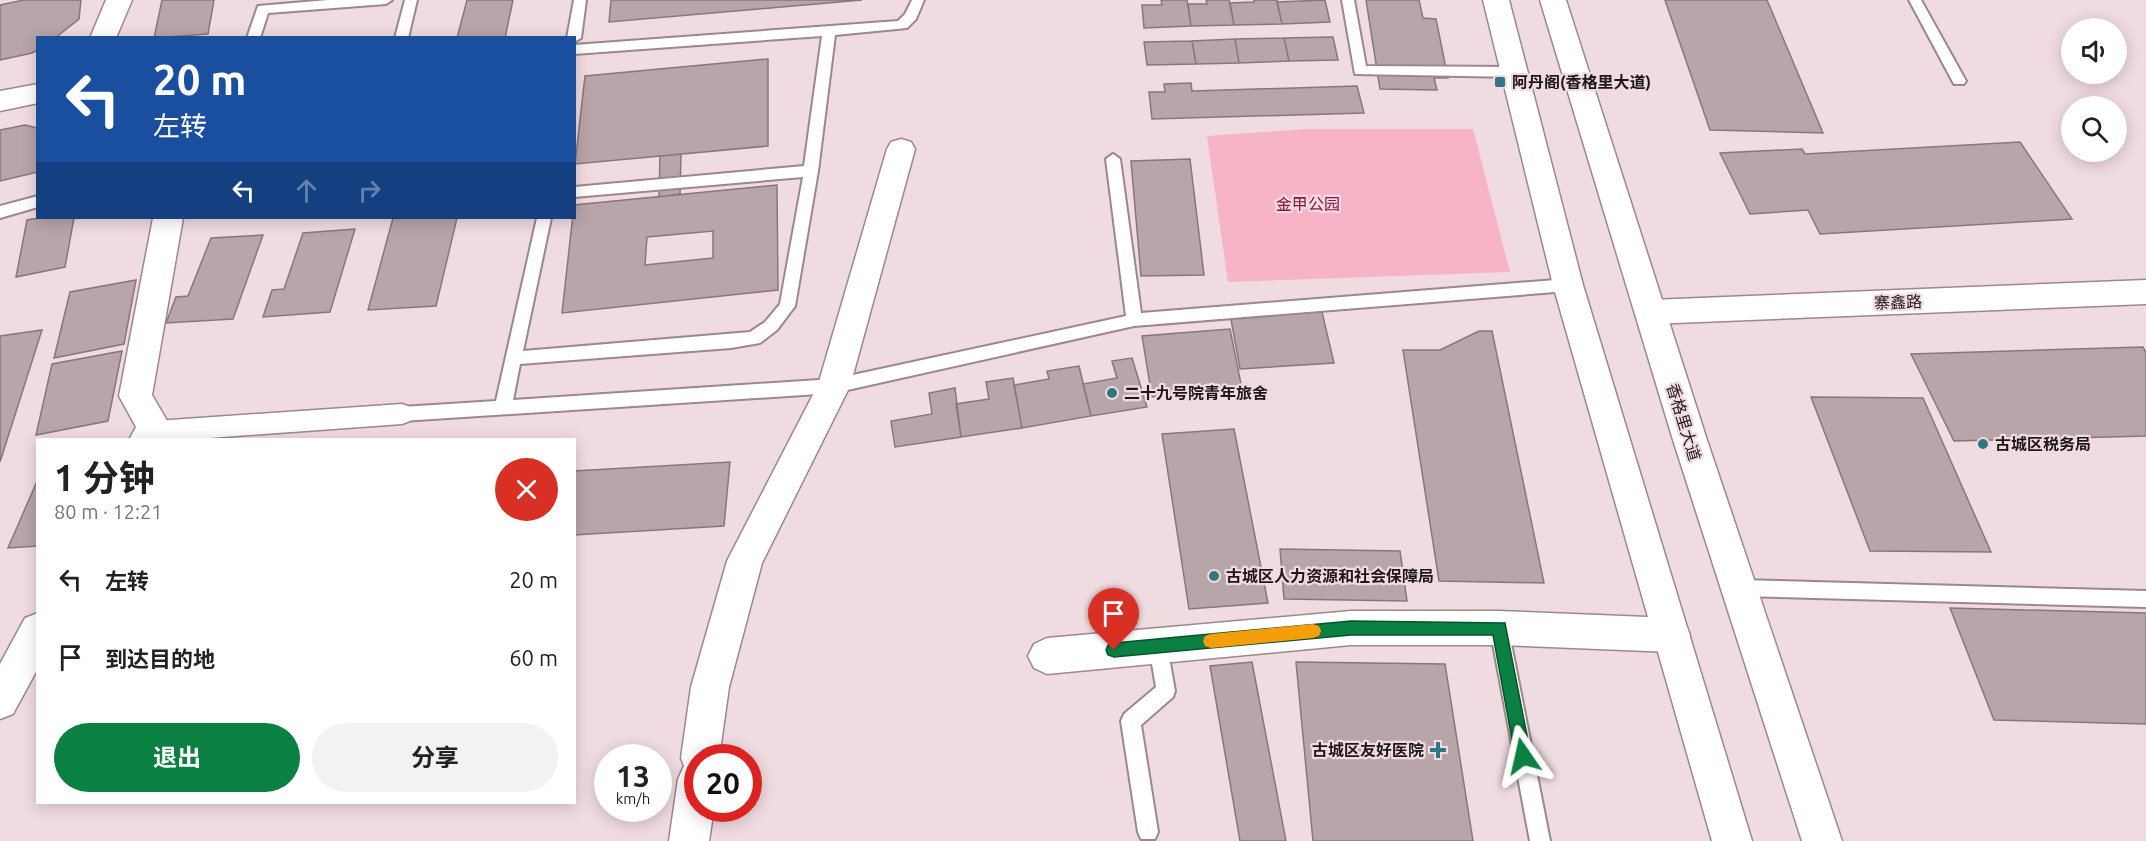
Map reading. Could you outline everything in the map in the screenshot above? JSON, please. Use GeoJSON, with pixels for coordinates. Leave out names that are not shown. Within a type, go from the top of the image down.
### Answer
{"type":"FeatureCollection","features":[{"type":"Feature","properties":{"kind":"street"},"geometry":{"type":"LineString","coordinates":[[104,36],[119,0]]}},
{"type":"Feature","properties":{"kind":"street"},"geometry":{"type":"LineString","coordinates":[[1496,0],[1568,285],[1732,841]]}},
{"type":"Feature","properties":{"kind":"street","name":"香格里大道"},"geometry":{"type":"LineString","coordinates":[[1554,0],[1651,312],[1822,841]]}},
{"type":"Feature","properties":{"kind":"street"},"geometry":{"type":"LineString","coordinates":[[0,101],[36,93]]}},
{"type":"Feature","properties":{"kind":"street"},"geometry":{"type":"LineString","coordinates":[[702,744],[710,687],[745,561],[834,386],[901,149]]}},
{"type":"Feature","properties":{"kind":"street"},"geometry":{"type":"LineString","coordinates":[[168,219],[135,396],[150,435],[402,414]]}},
{"type":"Feature","properties":{"kind":"street","name":"寨鑫路"},"geometry":{"type":"LineString","coordinates":[[1651,312],[2146,292]]}},
{"type":"Feature","properties":{"kind":"street"},"geometry":{"type":"LineString","coordinates":[[1047,656],[1351,628],[1499,628],[1672,635]]}},
{"type":"Feature","properties":{"kind":"street"},"geometry":{"type":"LineString","coordinates":[[0,701],[36,634]]}},
{"type":"Feature","properties":{"kind":"street"},"geometry":{"type":"LineString","coordinates":[[689,841],[692,822]]}},
{"type":"Feature","properties":{"kind":"lane"},"geometry":{"type":"LineString","coordinates":[[254,36],[263,9],[386,0]]}},
{"type":"Feature","properties":{"kind":"lane"},"geometry":{"type":"LineString","coordinates":[[402,36],[411,0]]}},
{"type":"Feature","properties":{"kind":"lane"},"geometry":{"type":"LineString","coordinates":[[574,36],[580,0]]}},
{"type":"Feature","properties":{"kind":"lane"},"geometry":{"type":"LineString","coordinates":[[576,50],[902,25],[911,16],[918,0]]}},
{"type":"Feature","properties":{"kind":"lane"},"geometry":{"type":"LineString","coordinates":[[1348,0],[1360,71],[1515,72]]}},
{"type":"Feature","properties":{"kind":"lane"},"geometry":{"type":"LineString","coordinates":[[1915,0],[1959,81]]}},
{"type":"Feature","properties":{"kind":"lane"},"geometry":{"type":"LineString","coordinates":[[514,358],[731,342],[754,338],[771,326],[787,306],[811,171],[828,31]]}},
{"type":"Feature","properties":{"kind":"lane"},"geometry":{"type":"LineString","coordinates":[[1113,159],[1134,320]]}},
{"type":"Feature","properties":{"kind":"lane"},"geometry":{"type":"LineString","coordinates":[[576,192],[811,171]]}},
{"type":"Feature","properties":{"kind":"lane"},"geometry":{"type":"LineString","coordinates":[[0,212],[36,202]]}},
{"type":"Feature","properties":{"kind":"lane"},"geometry":{"type":"LineString","coordinates":[[503,407],[544,219]]}},
{"type":"Feature","properties":{"kind":"lane"},"geometry":{"type":"LineString","coordinates":[[402,414],[834,386],[1134,320],[1568,285]]}},
{"type":"Feature","properties":{"kind":"lane"},"geometry":{"type":"LineString","coordinates":[[1739,588],[2146,599]]}},
{"type":"Feature","properties":{"kind":"lane"},"geometry":{"type":"LineString","coordinates":[[1499,628],[1540,841]]}},
{"type":"Feature","properties":{"kind":"lane"},"geometry":{"type":"LineString","coordinates":[[1148,832],[1131,721],[1166,691],[1158,646]]}},
{"type":"Feature","properties":{"kind":"green space","name":"金甲公园"},"geometry":{"type":"Polygon","coordinates":[[[1307,129],[1473,129],[1510,272],[1228,282],[1207,136],[1307,129]]]}},
{"type":"Feature","properties":{"kind":"building"},"geometry":{"type":"Polygon","coordinates":[[[24,0],[81,0],[79,19],[58,36],[36,36],[36,51],[0,60],[0,5],[24,0]]]}},
{"type":"Feature","properties":{"kind":"building"},"geometry":{"type":"Polygon","coordinates":[[[162,0],[214,0],[208,34],[154,36],[162,0]]]}},
{"type":"Feature","properties":{"kind":"building"},"geometry":{"type":"Polygon","coordinates":[[[467,0],[513,0],[505,36],[458,36],[467,0]]]}},
{"type":"Feature","properties":{"kind":"building"},"geometry":{"type":"Polygon","coordinates":[[[611,0],[862,0],[609,22],[611,0]]]}},
{"type":"Feature","properties":{"kind":"building"},"geometry":{"type":"Polygon","coordinates":[[[1161,0],[1187,0],[1191,26],[1144,28],[1142,5],[1162,5],[1161,0]]]}},
{"type":"Feature","properties":{"kind":"building"},"geometry":{"type":"Polygon","coordinates":[[[1206,0],[1229,0],[1234,25],[1191,26],[1188,4],[1207,4],[1206,0]]]}},
{"type":"Feature","properties":{"kind":"building"},"geometry":{"type":"Polygon","coordinates":[[[1254,0],[1277,0],[1282,24],[1234,25],[1230,3],[1254,2],[1254,0]]]}},
{"type":"Feature","properties":{"kind":"building"},"geometry":{"type":"Polygon","coordinates":[[[1325,0],[1330,22],[1282,24],[1277,2],[1325,0]]]}},
{"type":"Feature","properties":{"kind":"building"},"geometry":{"type":"Polygon","coordinates":[[[1366,0],[1419,0],[1423,18],[1436,19],[1448,78],[1434,78],[1437,90],[1380,89],[1366,0]]]}},
{"type":"Feature","properties":{"kind":"building"},"geometry":{"type":"Polygon","coordinates":[[[1665,0],[1767,0],[1823,133],[1710,130],[1665,0]]]}},
{"type":"Feature","properties":{"kind":"building"},"geometry":{"type":"Polygon","coordinates":[[[1333,37],[1338,60],[1289,61],[1284,38],[1333,37]]]}},
{"type":"Feature","properties":{"kind":"building"},"geometry":{"type":"Polygon","coordinates":[[[1284,38],[1289,61],[1239,63],[1235,39],[1284,38]]]}},
{"type":"Feature","properties":{"kind":"building"},"geometry":{"type":"Polygon","coordinates":[[[1235,39],[1239,63],[1196,64],[1192,41],[1235,39]]]}},
{"type":"Feature","properties":{"kind":"building"},"geometry":{"type":"Polygon","coordinates":[[[1192,41],[1196,64],[1147,65],[1144,42],[1192,41]]]}},
{"type":"Feature","properties":{"kind":"building"},"geometry":{"type":"Polygon","coordinates":[[[768,59],[768,146],[576,164],[585,76],[768,59]]]}},
{"type":"Feature","properties":{"kind":"building"},"geometry":{"type":"Polygon","coordinates":[[[1191,83],[1192,91],[1357,86],[1364,113],[1152,119],[1149,92],[1165,92],[1164,84],[1191,83]]]}},
{"type":"Feature","properties":{"kind":"building"},"geometry":{"type":"Polygon","coordinates":[[[25,125],[36,128],[36,172],[0,181],[0,130],[25,125]]]}},
{"type":"Feature","properties":{"kind":"building"},"geometry":{"type":"Polygon","coordinates":[[[2020,142],[2072,219],[1820,234],[1808,210],[1750,214],[1720,153],[1802,149],[1805,154],[2020,142]]]}},
{"type":"Feature","properties":{"kind":"building"},"geometry":{"type":"Polygon","coordinates":[[[681,154],[680,194],[659,197],[660,156],[681,154]]]}},
{"type":"Feature","properties":{"kind":"building"},"geometry":{"type":"Polygon","coordinates":[[[1190,159],[1204,275],[1141,276],[1131,161],[1190,159]]]}},
{"type":"Feature","properties":{"kind":"building"},"geometry":{"type":"Polygon","coordinates":[[[777,185],[778,290],[562,313],[572,219],[576,219],[576,205],[777,185]],[[713,231],[647,237],[645,265],[713,258],[713,231]]]}},
{"type":"Feature","properties":{"kind":"building"},"geometry":{"type":"Polygon","coordinates":[[[74,219],[65,267],[16,277],[27,220],[74,219]]]}},
{"type":"Feature","properties":{"kind":"building"},"geometry":{"type":"Polygon","coordinates":[[[393,219],[457,219],[436,306],[368,310],[393,219]]]}},
{"type":"Feature","properties":{"kind":"building"},"geometry":{"type":"Polygon","coordinates":[[[355,229],[330,312],[263,317],[272,290],[284,289],[303,233],[355,229]]]}},
{"type":"Feature","properties":{"kind":"building"},"geometry":{"type":"Polygon","coordinates":[[[263,235],[233,319],[166,323],[176,297],[188,296],[211,238],[263,235]]]}},
{"type":"Feature","properties":{"kind":"building"},"geometry":{"type":"Polygon","coordinates":[[[136,280],[124,344],[54,358],[70,292],[136,280]]]}},
{"type":"Feature","properties":{"kind":"building"},"geometry":{"type":"Polygon","coordinates":[[[1321,308],[1334,363],[1240,369],[1230,314],[1321,308]]]}},
{"type":"Feature","properties":{"kind":"building"},"geometry":{"type":"Polygon","coordinates":[[[1230,329],[1242,389],[1152,397],[1142,336],[1230,329]]]}},
{"type":"Feature","properties":{"kind":"building"},"geometry":{"type":"Polygon","coordinates":[[[42,330],[0,462],[0,336],[42,330]]]}},
{"type":"Feature","properties":{"kind":"building"},"geometry":{"type":"Polygon","coordinates":[[[1479,331],[1492,331],[1544,583],[1439,581],[1403,350],[1440,350],[1479,331]]]}},
{"type":"Feature","properties":{"kind":"building"},"geometry":{"type":"Polygon","coordinates":[[[2143,347],[2146,353],[2146,436],[1954,441],[1911,354],[2143,347]]]}},
{"type":"Feature","properties":{"kind":"building"},"geometry":{"type":"Polygon","coordinates":[[[122,351],[108,421],[36,435],[52,364],[122,351]]]}},
{"type":"Feature","properties":{"kind":"building"},"geometry":{"type":"Polygon","coordinates":[[[1132,358],[1147,407],[1091,416],[1083,384],[1117,378],[1112,361],[1132,358]]]}},
{"type":"Feature","properties":{"kind":"building"},"geometry":{"type":"Polygon","coordinates":[[[1079,366],[1091,416],[1022,428],[1014,385],[1049,379],[1047,371],[1079,366]]]}},
{"type":"Feature","properties":{"kind":"building"},"geometry":{"type":"Polygon","coordinates":[[[1013,378],[1022,428],[961,437],[956,404],[989,399],[986,382],[1013,378]]]}},
{"type":"Feature","properties":{"kind":"building"},"geometry":{"type":"Polygon","coordinates":[[[955,388],[961,437],[895,447],[891,421],[932,414],[929,393],[955,388]]]}},
{"type":"Feature","properties":{"kind":"building"},"geometry":{"type":"Polygon","coordinates":[[[1811,397],[1923,398],[1991,552],[1870,551],[1811,397]]]}},
{"type":"Feature","properties":{"kind":"building"},"geometry":{"type":"Polygon","coordinates":[[[1234,429],[1268,603],[1189,609],[1162,434],[1234,429]]]}},
{"type":"Feature","properties":{"kind":"building"},"geometry":{"type":"Polygon","coordinates":[[[730,462],[724,526],[576,535],[576,471],[730,462]]]}},
{"type":"Feature","properties":{"kind":"building"},"geometry":{"type":"Polygon","coordinates":[[[36,484],[36,546],[8,548],[36,484]]]}},
{"type":"Feature","properties":{"kind":"building"},"geometry":{"type":"Polygon","coordinates":[[[1280,549],[1400,551],[1407,601],[1284,599],[1280,549]]]}},
{"type":"Feature","properties":{"kind":"building"},"geometry":{"type":"Polygon","coordinates":[[[1950,608],[2146,613],[2146,724],[1994,720],[1950,608]]]}},
{"type":"Feature","properties":{"kind":"building"},"geometry":{"type":"Polygon","coordinates":[[[1252,662],[1286,841],[1240,841],[1210,666],[1252,662]]]}},
{"type":"Feature","properties":{"kind":"building"},"geometry":{"type":"Polygon","coordinates":[[[1296,662],[1445,664],[1473,841],[1313,841],[1296,662]]]}},
{"type":"Feature","properties":{"kind":"slow traffic"},"geometry":{"type":"LineString","coordinates":[[1211,641],[1313,631]]}},
{"type":"Feature","properties":{"kind":"place","name":"阿丹阁(香格里大道)"},"geometry":{"type":"Point","coordinates":[1500,82]}},
{"type":"Feature","properties":{"kind":"place","name":"二十九号院青年旅舍"},"geometry":{"type":"Point","coordinates":[1112,393]}},
{"type":"Feature","properties":{"kind":"place","name":"古城区税务局"},"geometry":{"type":"Point","coordinates":[1983,444]}},
{"type":"Feature","properties":{"kind":"place","name":"古城区人力资源和社会保障局"},"geometry":{"type":"Point","coordinates":[1214,576]}},
{"type":"Feature","properties":{"kind":"place","name":"古城区友好医院"},"geometry":{"type":"Point","coordinates":[1438,750]}},
{"type":"Feature","properties":{"kind":"route"},"geometry":{"type":"LineString","coordinates":[[1114,650],[1351,628],[1499,628],[1523,756]]}}]}
